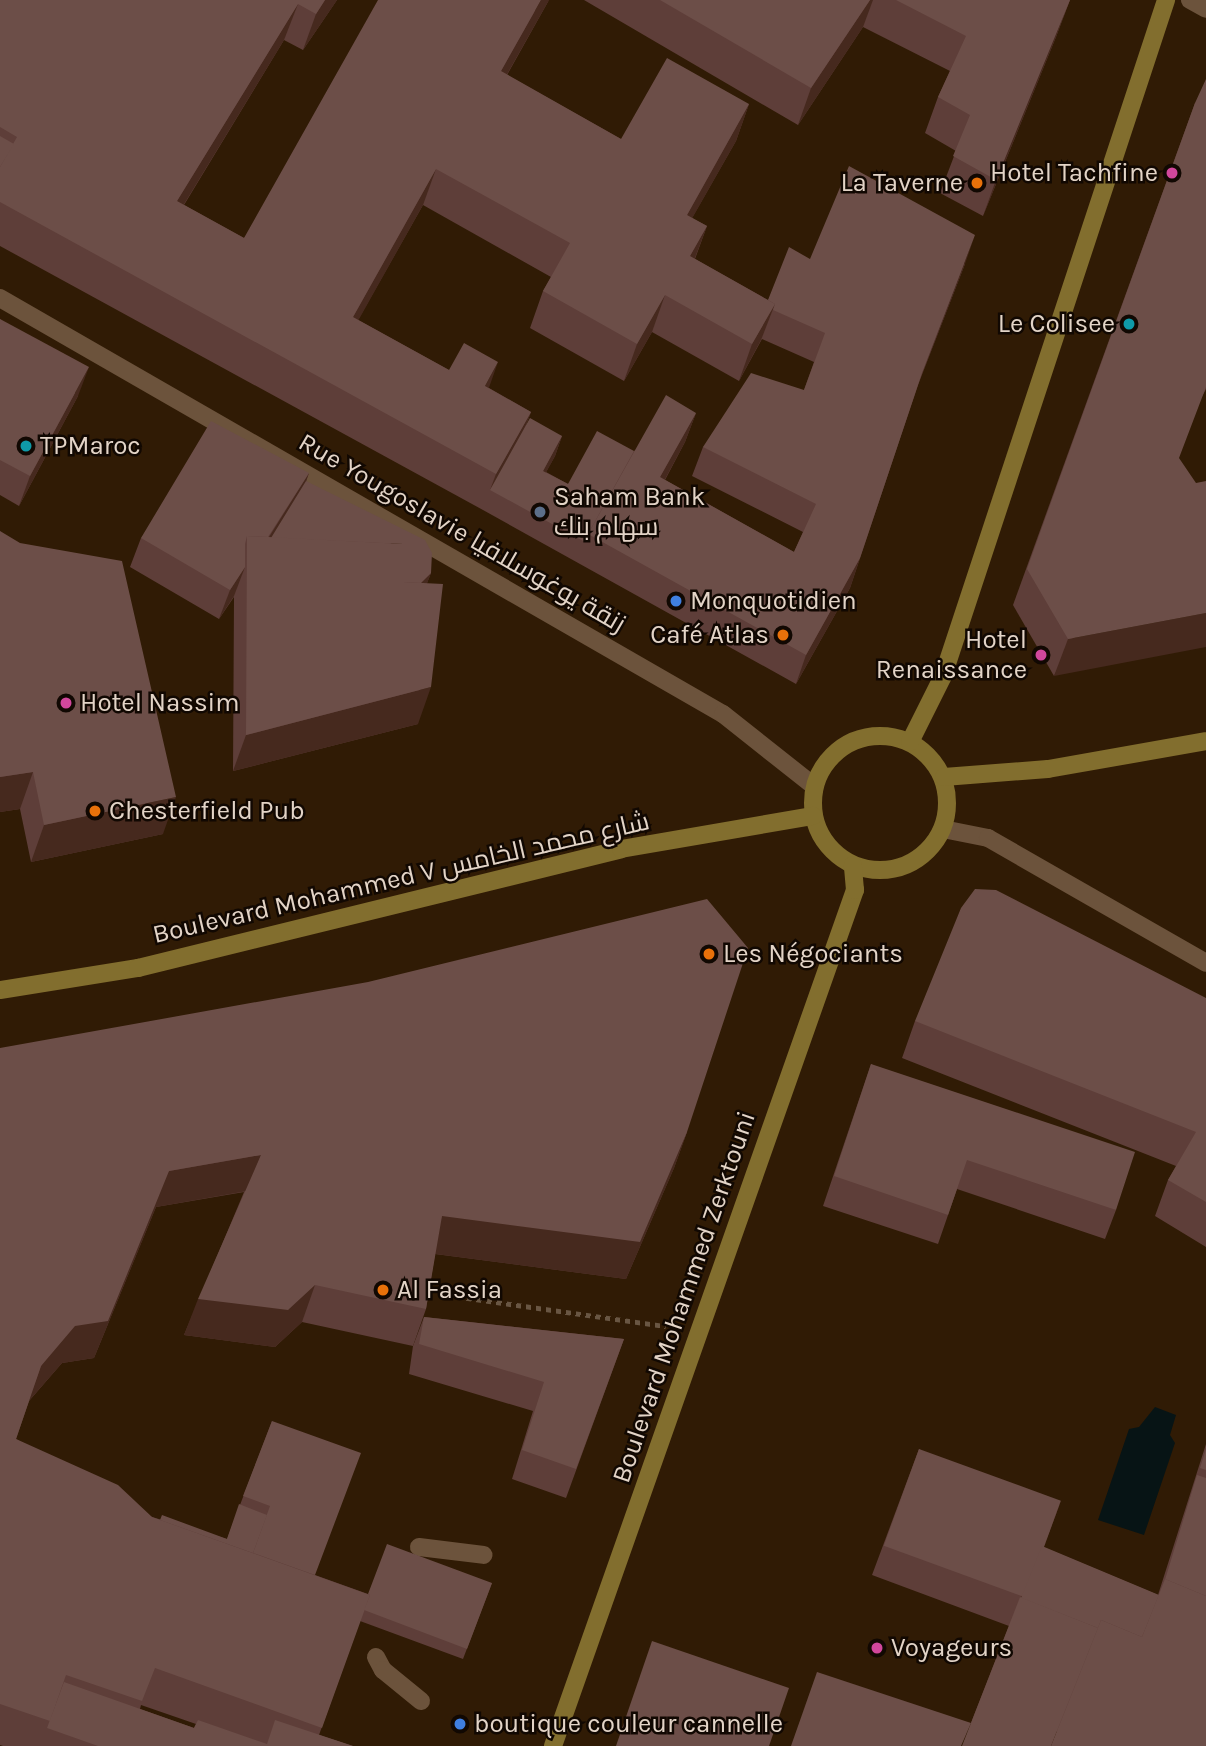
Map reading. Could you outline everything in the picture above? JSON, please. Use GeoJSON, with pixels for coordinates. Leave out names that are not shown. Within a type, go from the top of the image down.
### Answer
{"type":"FeatureCollection","features":[{"type":"Feature","properties":{"kind":"main road"},"geometry":{"type":"LineString","coordinates":[[909,742],[943,676],[1166,0]]}},
{"type":"Feature","properties":{"kind":"main road"},"geometry":{"type":"LineString","coordinates":[[875,734],[909,742],[944,777],[948,811],[943,830],[921,857],[905,866],[870,870],[853,865],[827,845],[813,816],[814,786],[836,750],[855,739],[875,734]]}},
{"type":"Feature","properties":{"kind":"main road"},"geometry":{"type":"LineString","coordinates":[[944,777],[1048,769],[1206,741]]}},
{"type":"Feature","properties":{"kind":"main road","name":"Boulevard Mohammed V شارع محمد الخامس"},"geometry":{"type":"LineString","coordinates":[[0,990],[138,968],[621,849],[813,816]]}},
{"type":"Feature","properties":{"kind":"main road","name":"Boulevard Mohammed Zerktouni"},"geometry":{"type":"LineString","coordinates":[[553,1746],[855,890],[853,865]]}},
{"type":"Feature","properties":{"kind":"street"},"geometry":{"type":"LineString","coordinates":[[1190,0],[1206,9]]}},
{"type":"Feature","properties":{"kind":"street","name":"Rue Yougoslavie زنقة يوغوسلافيا"},"geometry":{"type":"LineString","coordinates":[[0,298],[723,714],[814,786]]}},
{"type":"Feature","properties":{"kind":"street"},"geometry":{"type":"LineString","coordinates":[[943,830],[988,838],[1206,963]]}},
{"type":"Feature","properties":{"kind":"street"},"geometry":{"type":"LineString","coordinates":[[419,1547],[484,1555]]}},
{"type":"Feature","properties":{"kind":"street"},"geometry":{"type":"LineString","coordinates":[[376,1657],[383,1670],[421,1701]]}},
{"type":"Feature","properties":{"kind":"path"},"geometry":{"type":"LineString","coordinates":[[447,1295],[698,1330]]}},
{"type":"Feature","properties":{"kind":"shaded area"},"geometry":{"type":"Polygon","coordinates":[[[1155,1407],[1176,1415],[1170,1435],[1175,1443],[1144,1535],[1098,1520],[1129,1429],[1139,1427],[1155,1407]]]}},
{"type":"Feature","properties":{"kind":"building"},"geometry":{"type":"Polygon","coordinates":[[[0,0],[325,0],[316,14],[298,4],[177,201],[244,238],[378,0],[541,0],[501,71],[621,139],[667,58],[749,104],[687,215],[707,226],[690,256],[775,304],[752,344],[665,295],[637,344],[543,291],[570,243],[436,169],[353,317],[449,370],[464,343],[498,362],[485,386],[531,412],[496,474],[0,202],[0,167],[17,137],[0,127],[0,0]]]}},
{"type":"Feature","properties":{"kind":"building"},"geometry":{"type":"Polygon","coordinates":[[[660,0],[870,0],[811,88],[660,0]]]}},
{"type":"Feature","properties":{"kind":"building"},"geometry":{"type":"Polygon","coordinates":[[[896,0],[1070,0],[996,180],[953,156],[970,115],[938,97],[966,36],[896,0]]]}},
{"type":"Feature","properties":{"kind":"building"},"geometry":{"type":"Polygon","coordinates":[[[1206,79],[1206,387],[1179,458],[1196,483],[1206,481],[1206,613],[1068,639],[1027,569],[1206,79]]]}},
{"type":"Feature","properties":{"kind":"building"},"geometry":{"type":"Polygon","coordinates":[[[0,136],[14,144],[0,167],[0,136]]]}},
{"type":"Feature","properties":{"kind":"building"},"geometry":{"type":"Polygon","coordinates":[[[849,166],[975,235],[922,373],[860,558],[806,655],[588,534],[666,395],[696,413],[660,477],[794,552],[816,504],[703,447],[751,373],[804,390],[825,333],[773,310],[775,304],[768,300],[789,247],[810,259],[849,166]]]}},
{"type":"Feature","properties":{"kind":"building","name":"TPMaroc"},"geometry":{"type":"Polygon","coordinates":[[[0,319],[89,367],[30,476],[0,460],[0,319]]]}},
{"type":"Feature","properties":{"kind":"building"},"geometry":{"type":"Polygon","coordinates":[[[530,418],[562,436],[543,471],[568,484],[597,431],[634,451],[585,542],[490,490],[530,418]]]}},
{"type":"Feature","properties":{"kind":"building"},"geometry":{"type":"Polygon","coordinates":[[[211,421],[309,473],[268,537],[247,536],[245,567],[230,590],[141,538],[211,421]]]}},
{"type":"Feature","properties":{"kind":"building"},"geometry":{"type":"Polygon","coordinates":[[[306,481],[425,540],[432,553],[431,573],[421,583],[403,582],[403,544],[271,538],[306,481]]]}},
{"type":"Feature","properties":{"kind":"building","name":"Hotel Nassim"},"geometry":{"type":"Polygon","coordinates":[[[0,531],[20,543],[122,561],[176,797],[44,825],[33,772],[0,777],[0,531]]]}},
{"type":"Feature","properties":{"kind":"building"},"geometry":{"type":"Polygon","coordinates":[[[247,536],[403,544],[403,582],[443,584],[431,687],[246,735],[247,536]]]}},
{"type":"Feature","properties":{"kind":"building"},"geometry":{"type":"Polygon","coordinates":[[[975,889],[996,890],[1206,998],[1206,1202],[1168,1180],[1196,1132],[915,1021],[961,908],[975,889]]]}},
{"type":"Feature","properties":{"kind":"building"},"geometry":{"type":"Polygon","coordinates":[[[707,899],[748,948],[687,1132],[640,1242],[442,1216],[426,1309],[315,1285],[288,1310],[198,1299],[261,1155],[169,1171],[108,1321],[75,1326],[41,1366],[16,1439],[118,1485],[152,1517],[370,1595],[322,1728],[155,1668],[142,1701],[66,1675],[50,1721],[0,1704],[0,1048],[368,982],[707,899]]]}},
{"type":"Feature","properties":{"kind":"building"},"geometry":{"type":"Polygon","coordinates":[[[871,1064],[1135,1152],[1116,1210],[967,1160],[948,1215],[834,1176],[871,1064]]]}},
{"type":"Feature","properties":{"kind":"building"},"geometry":{"type":"Polygon","coordinates":[[[424,1317],[624,1339],[576,1469],[522,1450],[544,1382],[419,1344],[424,1317]]]}},
{"type":"Feature","properties":{"kind":"building"},"geometry":{"type":"Polygon","coordinates":[[[272,1421],[361,1453],[315,1575],[253,1553],[270,1506],[243,1496],[272,1421]]]}},
{"type":"Feature","properties":{"kind":"building"},"geometry":{"type":"Polygon","coordinates":[[[919,1449],[1061,1501],[1026,1597],[884,1546],[919,1449]]]}},
{"type":"Feature","properties":{"kind":"building"},"geometry":{"type":"Polygon","coordinates":[[[1206,1449],[1206,1470],[1200,1468],[1206,1449]]]}},
{"type":"Feature","properties":{"kind":"building"},"geometry":{"type":"Polygon","coordinates":[[[1197,1475],[1206,1478],[1206,1596],[1165,1579],[1197,1475]]]}},
{"type":"Feature","properties":{"kind":"building"},"geometry":{"type":"Polygon","coordinates":[[[239,1504],[267,1515],[253,1553],[160,1520],[162,1515],[227,1539],[239,1504]]]}},
{"type":"Feature","properties":{"kind":"building"},"geometry":{"type":"Polygon","coordinates":[[[387,1544],[492,1583],[467,1649],[364,1610],[387,1544]]]}},
{"type":"Feature","properties":{"kind":"building"},"geometry":{"type":"Polygon","coordinates":[[[1042,1546],[1159,1595],[1142,1637],[1101,1620],[1098,1628],[1021,1598],[1042,1546]]]}},
{"type":"Feature","properties":{"kind":"building"},"geometry":{"type":"Polygon","coordinates":[[[1165,1579],[1206,1596],[1206,1746],[1051,1746],[1101,1620],[1142,1637],[1165,1579]]]}},
{"type":"Feature","properties":{"kind":"building"},"geometry":{"type":"Polygon","coordinates":[[[1020,1597],[1098,1628],[1051,1746],[962,1746],[1020,1597]]]}},
{"type":"Feature","properties":{"kind":"building"},"geometry":{"type":"Polygon","coordinates":[[[652,1641],[789,1688],[769,1746],[616,1746],[652,1641]]]}},
{"type":"Feature","properties":{"kind":"building"},"geometry":{"type":"Polygon","coordinates":[[[817,1672],[971,1723],[961,1746],[791,1746],[817,1672]]]}},
{"type":"Feature","properties":{"kind":"building"},"geometry":{"type":"Polygon","coordinates":[[[64,1682],[194,1728],[198,1720],[267,1744],[275,1720],[353,1746],[98,1746],[47,1728],[64,1682]]]}},
{"type":"Feature","properties":{"kind":"place","name":"Hotel Tachfine"},"geometry":{"type":"Point","coordinates":[1172,173]}},
{"type":"Feature","properties":{"kind":"place","name":"La Taverne"},"geometry":{"type":"Point","coordinates":[977,183]}},
{"type":"Feature","properties":{"kind":"place","name":"Le Colisee"},"geometry":{"type":"Point","coordinates":[1129,324]}},
{"type":"Feature","properties":{"kind":"place","name":"TPMaroc"},"geometry":{"type":"Point","coordinates":[26,446]}},
{"type":"Feature","properties":{"kind":"place","name":"Saham Bank سهام بنك"},"geometry":{"type":"Point","coordinates":[540,512]}},
{"type":"Feature","properties":{"kind":"place","name":"Monquotidien"},"geometry":{"type":"Point","coordinates":[676,601]}},
{"type":"Feature","properties":{"kind":"place","name":"Café Atlas"},"geometry":{"type":"Point","coordinates":[783,635]}},
{"type":"Feature","properties":{"kind":"place","name":"Hotel Renaissance"},"geometry":{"type":"Point","coordinates":[1041,655]}},
{"type":"Feature","properties":{"kind":"place","name":"Hotel Nassim"},"geometry":{"type":"Point","coordinates":[66,703]}},
{"type":"Feature","properties":{"kind":"place","name":"Chesterfield Pub"},"geometry":{"type":"Point","coordinates":[95,811]}},
{"type":"Feature","properties":{"kind":"place","name":"Les Négociants"},"geometry":{"type":"Point","coordinates":[709,954]}},
{"type":"Feature","properties":{"kind":"place","name":"Al Fassia"},"geometry":{"type":"Point","coordinates":[383,1290]}},
{"type":"Feature","properties":{"kind":"place","name":"Voyageurs"},"geometry":{"type":"Point","coordinates":[877,1648]}},
{"type":"Feature","properties":{"kind":"place","name":"boutique couleur cannelle"},"geometry":{"type":"Point","coordinates":[460,1724]}}]}
